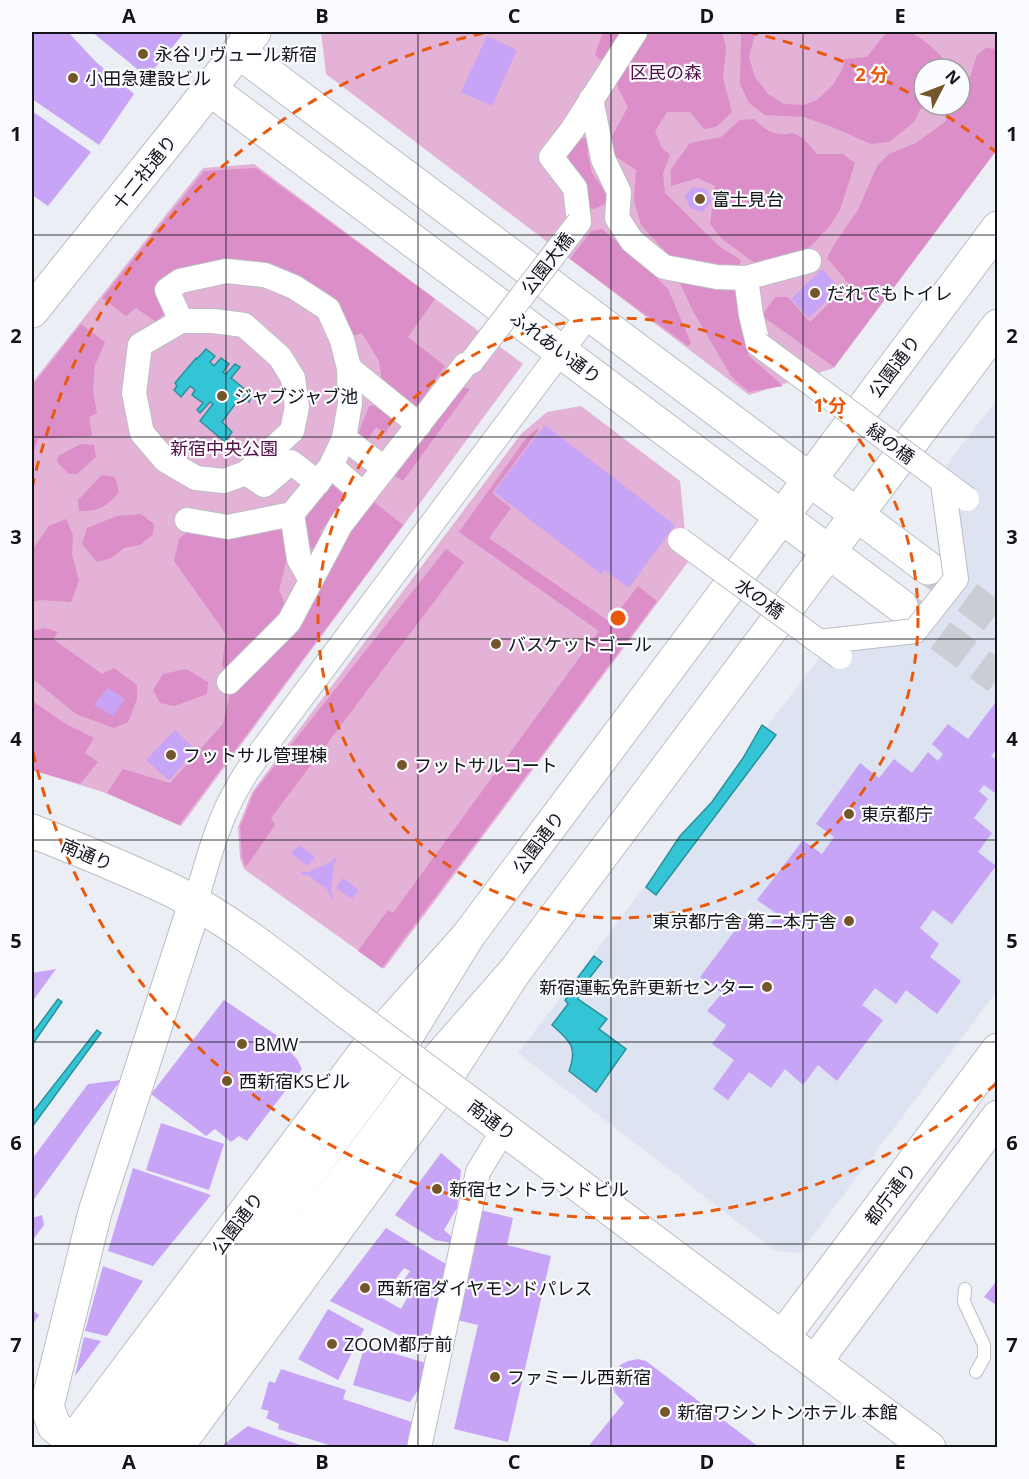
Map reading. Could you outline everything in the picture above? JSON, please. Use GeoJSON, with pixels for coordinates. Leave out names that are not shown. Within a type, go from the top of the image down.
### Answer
{"type":"FeatureCollection","features":[{"type":"Feature","properties":{"kind":"main road","name":"十二社通り"},"geometry":{"type":"LineString","coordinates":[[32,311],[246,42]]}},
{"type":"Feature","properties":{"kind":"main road"},"geometry":{"type":"LineString","coordinates":[[246,42],[589,314],[928,568]]}},
{"type":"Feature","properties":{"kind":"main road","name":"ふれあい通り"},"geometry":{"type":"LineString","coordinates":[[210,89],[901,606]]}},
{"type":"Feature","properties":{"kind":"main road","name":"公園通り"},"geometry":{"type":"LineString","coordinates":[[81,1445],[369,1047],[468,936],[998,228]]}},
{"type":"Feature","properties":{"kind":"main road"},"geometry":{"type":"LineString","coordinates":[[176,1448],[434,1096],[515,971],[998,326]]}},
{"type":"Feature","properties":{"kind":"main road","name":"南通り"},"geometry":{"type":"LineString","coordinates":[[32,831],[175,892],[232,926],[928,1448]]}},
{"type":"Feature","properties":{"kind":"main road"},"geometry":{"type":"LineString","coordinates":[[195,904],[95,1212],[47,1406],[54,1425],[81,1445],[390,1063],[468,936]]}},
{"type":"Feature","properties":{"kind":"main road"},"geometry":{"type":"LineString","coordinates":[[142,1448],[417,1083],[515,971]]}},
{"type":"Feature","properties":{"kind":"main road","name":"都庁通り"},"geometry":{"type":"LineString","coordinates":[[782,1338],[998,1050]]}},
{"type":"Feature","properties":{"kind":"main road"},"geometry":{"type":"LineString","coordinates":[[815,1362],[998,1118]]}},
{"type":"Feature","properties":{"kind":"street"},"geometry":{"type":"LineString","coordinates":[[634,32],[591,99],[603,159],[619,192],[617,219],[632,241],[664,267],[717,277],[746,278],[810,261]]}},
{"type":"Feature","properties":{"kind":"street","name":"公園大橋"},"geometry":{"type":"LineString","coordinates":[[229,682],[288,622],[341,524],[465,365],[472,361],[579,222],[575,188],[551,157],[572,130],[591,99]]}},
{"type":"Feature","properties":{"kind":"street"},"geometry":{"type":"LineString","coordinates":[[181,321],[167,290],[180,281],[226,271],[265,275],[294,287],[328,309],[342,340],[349,368],[350,403],[344,438],[325,475],[292,514],[228,526],[187,520]]}},
{"type":"Feature","properties":{"kind":"street","name":"緑の橋"},"geometry":{"type":"LineString","coordinates":[[746,278],[758,344],[967,499]]}},
{"type":"Feature","properties":{"kind":"street"},"geometry":{"type":"LineString","coordinates":[[195,904],[209,855],[238,786],[264,748],[589,314]]}},
{"type":"Feature","properties":{"kind":"street"},"geometry":{"type":"LineString","coordinates":[[181,321],[213,321],[244,325],[280,357],[293,378],[297,407],[292,430],[246,473],[224,481],[195,478],[165,460],[142,433],[134,393],[140,345],[181,321]]}},
{"type":"Feature","properties":{"kind":"street"},"geometry":{"type":"LineString","coordinates":[[349,368],[419,425]]}},
{"type":"Feature","properties":{"kind":"street"},"geometry":{"type":"LineString","coordinates":[[344,438],[384,468]]}},
{"type":"Feature","properties":{"kind":"street"},"geometry":{"type":"LineString","coordinates":[[246,473],[264,485],[291,462],[325,475],[363,494]]}},
{"type":"Feature","properties":{"kind":"street"},"geometry":{"type":"LineString","coordinates":[[819,642],[915,631],[956,579],[943,483]]}},
{"type":"Feature","properties":{"kind":"street"},"geometry":{"type":"LineString","coordinates":[[292,514],[299,559],[311,580]]}},
{"type":"Feature","properties":{"kind":"street","name":"水の橋"},"geometry":{"type":"LineString","coordinates":[[680,540],[840,657]]}},
{"type":"Feature","properties":{"kind":"street"},"geometry":{"type":"LineString","coordinates":[[419,1448],[478,1172],[504,1129]]}},
{"type":"Feature","properties":{"kind":"lane"},"geometry":{"type":"LineString","coordinates":[[965,1289],[964,1302],[984,1345],[984,1358],[976,1372]]}},
{"type":"Feature","properties":{"kind":"shaded area","name":"東京都庁"},"geometry":{"type":"Polygon","coordinates":[[[997,399],[997,991],[800,1253],[775,1251],[518,1053],[835,637],[910,626],[951,573],[942,471],[997,399]]]}},
{"type":"Feature","properties":{"kind":"green space"},"geometry":{"type":"Polygon","coordinates":[[[891,31],[912,33],[941,57],[912,57],[912,117],[916,117],[914,122],[889,142],[871,144],[804,117],[765,115],[749,103],[740,84],[741,34],[739,32],[758,32],[755,34],[749,57],[755,77],[768,94],[784,104],[804,105],[817,100],[832,86],[842,70],[845,59],[867,57],[891,31]]]}},
{"type":"Feature","properties":{"kind":"green space"},"geometry":{"type":"Polygon","coordinates":[[[321,32],[997,32],[997,150],[834,368],[749,395],[326,74],[321,32]]]}},
{"type":"Feature","properties":{"kind":"green space"},"geometry":{"type":"Polygon","coordinates":[[[603,32],[626,32],[602,61],[595,55],[603,32]]]}},
{"type":"Feature","properties":{"kind":"green space","name":"区民の森"},"geometry":{"type":"Polygon","coordinates":[[[650,32],[722,32],[726,48],[723,78],[732,112],[716,127],[704,129],[690,112],[667,112],[655,131],[661,147],[670,155],[663,173],[665,193],[720,247],[741,260],[740,266],[703,270],[667,254],[641,225],[634,200],[636,170],[612,154],[611,138],[628,107],[618,88],[617,78],[630,50],[650,32]]]}},
{"type":"Feature","properties":{"kind":"green space"},"geometry":{"type":"Polygon","coordinates":[[[986,48],[997,49],[997,149],[834,367],[762,316],[775,297],[788,297],[810,322],[849,284],[827,258],[858,210],[877,166],[889,154],[916,143],[945,122],[948,117],[972,117],[972,71],[977,55],[986,48]]]}},
{"type":"Feature","properties":{"kind":"green space"},"geometry":{"type":"Polygon","coordinates":[[[754,119],[771,132],[793,133],[803,138],[817,154],[843,154],[855,163],[840,210],[829,227],[810,247],[784,260],[756,264],[722,239],[710,224],[715,186],[698,178],[671,186],[671,169],[690,143],[721,137],[740,120],[754,119]]]}},
{"type":"Feature","properties":{"kind":"green space"},"geometry":{"type":"Polygon","coordinates":[[[593,137],[596,144],[587,152],[592,173],[606,193],[606,204],[593,209],[589,208],[582,186],[566,152],[577,139],[593,137]]]}},
{"type":"Feature","properties":{"kind":"green space","name":"新宿中央公園"},"geometry":{"type":"Polygon","coordinates":[[[254,164],[523,364],[181,826],[103,792],[32,770],[32,383],[203,168],[254,164]]]}},
{"type":"Feature","properties":{"kind":"green space"},"geometry":{"type":"Polygon","coordinates":[[[256,168],[435,299],[408,337],[445,366],[416,408],[382,383],[379,361],[362,333],[349,337],[306,282],[177,270],[156,285],[167,311],[156,322],[136,308],[126,316],[102,298],[204,171],[256,168]]]}},
{"type":"Feature","properties":{"kind":"green space"},"geometry":{"type":"Polygon","coordinates":[[[602,229],[668,289],[691,343],[688,346],[570,259],[591,231],[602,229]]]}},
{"type":"Feature","properties":{"kind":"green space"},"geometry":{"type":"Polygon","coordinates":[[[677,277],[734,286],[739,296],[749,356],[783,386],[749,392],[731,376],[693,311],[677,277]]]}},
{"type":"Feature","properties":{"kind":"green space"},"geometry":{"type":"Polygon","coordinates":[[[81,324],[105,342],[95,365],[93,390],[97,413],[89,417],[92,436],[38,439],[32,457],[32,386],[81,324]]]}},
{"type":"Feature","properties":{"kind":"green space"},"geometry":{"type":"Polygon","coordinates":[[[463,387],[470,389],[403,481],[389,472],[406,455],[412,453],[463,387]]]}},
{"type":"Feature","properties":{"kind":"green space"},"geometry":{"type":"Polygon","coordinates":[[[380,405],[397,417],[385,433],[376,427],[363,445],[356,440],[369,406],[380,405]]]}},
{"type":"Feature","properties":{"kind":"green space"},"geometry":{"type":"Polygon","coordinates":[[[581,406],[680,481],[688,562],[384,969],[244,869],[240,858],[238,827],[252,792],[521,434],[547,412],[581,406]]]}},
{"type":"Feature","properties":{"kind":"green space"},"geometry":{"type":"Polygon","coordinates":[[[538,428],[492,493],[511,508],[489,538],[610,622],[638,586],[657,601],[382,968],[358,951],[388,910],[393,913],[599,631],[459,532],[527,437],[538,428]]]}},
{"type":"Feature","properties":{"kind":"green space"},"geometry":{"type":"Polygon","coordinates":[[[81,444],[94,445],[96,457],[77,474],[69,474],[57,462],[58,456],[81,444]]]}},
{"type":"Feature","properties":{"kind":"green space"},"geometry":{"type":"Polygon","coordinates":[[[102,475],[115,477],[119,492],[101,508],[79,511],[78,500],[102,475]]]}},
{"type":"Feature","properties":{"kind":"green space"},"geometry":{"type":"Polygon","coordinates":[[[332,484],[347,498],[320,532],[326,537],[314,551],[305,539],[304,523],[311,508],[332,484]]]}},
{"type":"Feature","properties":{"kind":"green space"},"geometry":{"type":"Polygon","coordinates":[[[374,502],[403,525],[179,825],[107,793],[123,769],[170,783],[223,724],[231,689],[374,502]]]}},
{"type":"Feature","properties":{"kind":"green space"},"geometry":{"type":"Polygon","coordinates":[[[141,514],[154,524],[153,534],[140,545],[124,548],[111,558],[97,562],[82,544],[87,528],[117,516],[141,514]]]}},
{"type":"Feature","properties":{"kind":"green space"},"geometry":{"type":"Polygon","coordinates":[[[66,519],[73,535],[72,554],[79,581],[71,602],[41,600],[32,602],[32,550],[49,526],[66,519]]]}},
{"type":"Feature","properties":{"kind":"green space"},"geometry":{"type":"Polygon","coordinates":[[[284,526],[290,546],[279,590],[284,602],[282,616],[227,674],[222,665],[226,634],[174,561],[179,539],[188,531],[284,526]]]}},
{"type":"Feature","properties":{"kind":"green space"},"geometry":{"type":"Polygon","coordinates":[[[446,549],[464,562],[271,818],[275,825],[246,867],[242,858],[240,827],[254,792],[446,549]]]}},
{"type":"Feature","properties":{"kind":"green space"},"geometry":{"type":"Polygon","coordinates":[[[45,628],[58,632],[53,639],[102,674],[114,668],[137,685],[137,699],[128,722],[114,728],[76,714],[32,678],[32,631],[45,628]]]}},
{"type":"Feature","properties":{"kind":"green space"},"geometry":{"type":"Polygon","coordinates":[[[186,669],[208,682],[207,694],[174,706],[160,703],[153,690],[163,674],[186,669]]]}},
{"type":"Feature","properties":{"kind":"green space"},"geometry":{"type":"Polygon","coordinates":[[[34,702],[64,723],[94,738],[85,753],[98,762],[80,784],[32,770],[32,705],[34,702]]]}},
{"type":"Feature","properties":{"kind":"water","name":"ジャブジャブ池"},"geometry":{"type":"Polygon","coordinates":[[[206,349],[215,356],[210,362],[214,366],[221,358],[229,364],[223,372],[226,374],[235,364],[240,367],[231,378],[252,395],[249,402],[241,396],[222,422],[232,432],[225,442],[200,421],[213,404],[210,402],[200,413],[197,410],[203,403],[192,395],[195,390],[190,386],[181,397],[174,390],[177,386],[175,383],[206,349]]]}},
{"type":"Feature","properties":{"kind":"water"},"geometry":{"type":"Polygon","coordinates":[[[762,725],[776,735],[656,895],[646,887],[680,836],[712,802],[743,758],[762,725]]]}},
{"type":"Feature","properties":{"kind":"water"},"geometry":{"type":"Polygon","coordinates":[[[594,956],[602,962],[577,994],[578,999],[607,1019],[599,1029],[626,1049],[596,1092],[569,1071],[573,1056],[571,1045],[552,1025],[568,1004],[565,1000],[576,987],[573,984],[594,956]]]}},
{"type":"Feature","properties":{"kind":"water"},"geometry":{"type":"Polygon","coordinates":[[[58,999],[62,1002],[32,1045],[32,1034],[58,999]]]}},
{"type":"Feature","properties":{"kind":"water"},"geometry":{"type":"Polygon","coordinates":[[[97,1030],[101,1033],[32,1127],[32,1112],[97,1030]]]}},
{"type":"Feature","properties":{"kind":"building","name":"小田急建設ビル"},"geometry":{"type":"Polygon","coordinates":[[[32,32],[68,32],[96,62],[134,94],[99,145],[32,99],[32,32]]]}},
{"type":"Feature","properties":{"kind":"building","name":"永谷リヴュール新宿"},"geometry":{"type":"Polygon","coordinates":[[[92,32],[185,32],[147,77],[92,32]]]}},
{"type":"Feature","properties":{"kind":"building"},"geometry":{"type":"Polygon","coordinates":[[[487,36],[517,50],[492,106],[461,92],[487,36]]]}},
{"type":"Feature","properties":{"kind":"building"},"geometry":{"type":"Polygon","coordinates":[[[32,111],[91,152],[48,206],[32,195],[32,111]]]}},
{"type":"Feature","properties":{"kind":"building"},"geometry":{"type":"Polygon","coordinates":[[[693,187],[706,189],[711,201],[703,212],[690,208],[685,196],[693,187]]]}},
{"type":"Feature","properties":{"kind":"building","name":"だれでもトイレ"},"geometry":{"type":"Polygon","coordinates":[[[822,269],[840,288],[809,318],[791,299],[822,269]]]}},
{"type":"Feature","properties":{"kind":"building"},"geometry":{"type":"Polygon","coordinates":[[[545,425],[675,525],[629,588],[605,570],[601,574],[494,492],[545,425]]]}},
{"type":"Feature","properties":{"kind":"building"},"geometry":{"type":"Polygon","coordinates":[[[108,688],[125,699],[113,716],[94,705],[108,688]]]}},
{"type":"Feature","properties":{"kind":"building","name":"東京都庁舎 第二本庁舎"},"geometry":{"type":"Polygon","coordinates":[[[998,699],[998,748],[991,756],[998,761],[998,789],[995,793],[984,785],[979,791],[988,799],[974,818],[992,833],[978,852],[996,866],[952,924],[933,910],[920,928],[939,944],[930,957],[961,981],[937,1014],[906,990],[896,1004],[875,988],[862,1005],[883,1020],[837,1081],[818,1065],[803,1085],[785,1069],[771,1088],[749,1072],[728,1100],[713,1089],[734,1060],[712,1044],[726,1025],[707,1011],[722,993],[700,977],[745,917],[765,931],[777,914],[757,900],[803,840],[822,854],[834,837],[816,824],[860,763],[879,778],[894,759],[912,773],[928,752],[938,761],[943,754],[932,744],[948,724],[968,739],[998,699]]]}},
{"type":"Feature","properties":{"kind":"building","name":"フットサル管理棟"},"geometry":{"type":"Polygon","coordinates":[[[175,730],[196,750],[169,780],[146,760],[175,730]]]}},
{"type":"Feature","properties":{"kind":"building"},"geometry":{"type":"Polygon","coordinates":[[[299,845],[315,857],[308,866],[291,854],[299,845]]]}},
{"type":"Feature","properties":{"kind":"building"},"geometry":{"type":"Polygon","coordinates":[[[335,857],[337,859],[334,864],[331,890],[333,898],[331,899],[328,890],[308,875],[301,875],[301,872],[308,872],[331,862],[335,857]]]}},
{"type":"Feature","properties":{"kind":"building"},"geometry":{"type":"Polygon","coordinates":[[[343,878],[359,890],[352,899],[336,888],[343,878]]]}},
{"type":"Feature","properties":{"kind":"building"},"geometry":{"type":"Polygon","coordinates":[[[56,969],[32,1002],[32,973],[56,969]]]}},
{"type":"Feature","properties":{"kind":"building","name":"西新宿KSビル"},"geometry":{"type":"Polygon","coordinates":[[[224,1000],[279,1037],[280,1042],[297,1059],[302,1069],[247,1141],[239,1136],[231,1142],[215,1129],[206,1136],[151,1094],[224,1000]]]}},
{"type":"Feature","properties":{"kind":"building"},"geometry":{"type":"Polygon","coordinates":[[[121,1080],[32,1202],[32,1159],[88,1084],[121,1080]]]}},
{"type":"Feature","properties":{"kind":"building"},"geometry":{"type":"Polygon","coordinates":[[[161,1123],[224,1144],[209,1190],[146,1170],[161,1123]]]}},
{"type":"Feature","properties":{"kind":"building","name":"新宿セントランドビル"},"geometry":{"type":"Polygon","coordinates":[[[441,1153],[461,1170],[457,1208],[444,1230],[453,1238],[452,1243],[435,1240],[395,1215],[441,1153]]]}},
{"type":"Feature","properties":{"kind":"building"},"geometry":{"type":"Polygon","coordinates":[[[133,1168],[211,1195],[153,1266],[108,1251],[133,1168]]]}},
{"type":"Feature","properties":{"kind":"building","name":"ファミール西新宿"},"geometry":{"type":"Polygon","coordinates":[[[472,1208],[513,1218],[507,1245],[551,1256],[508,1442],[454,1429],[478,1325],[448,1318],[472,1208]]]}},
{"type":"Feature","properties":{"kind":"building"},"geometry":{"type":"Polygon","coordinates":[[[42,1215],[44,1225],[32,1241],[32,1218],[42,1215]]]}},
{"type":"Feature","properties":{"kind":"building","name":"西新宿ダイヤモンドパレス"},"geometry":{"type":"Polygon","coordinates":[[[386,1228],[446,1264],[429,1350],[330,1301],[386,1228]],[[404,1268],[382,1298],[401,1309],[410,1293],[402,1283],[410,1271],[404,1268]]]}},
{"type":"Feature","properties":{"kind":"building"},"geometry":{"type":"Polygon","coordinates":[[[103,1266],[143,1281],[107,1336],[85,1331],[103,1266]]]}},
{"type":"Feature","properties":{"kind":"building"},"geometry":{"type":"Polygon","coordinates":[[[998,1279],[998,1306],[984,1297],[998,1279]]]}},
{"type":"Feature","properties":{"kind":"building","name":"ZOOM都庁前"},"geometry":{"type":"Polygon","coordinates":[[[328,1309],[364,1329],[338,1380],[298,1359],[328,1309]]]}},
{"type":"Feature","properties":{"kind":"building"},"geometry":{"type":"Polygon","coordinates":[[[32,1310],[39,1315],[32,1326],[32,1310]]]}},
{"type":"Feature","properties":{"kind":"building"},"geometry":{"type":"Polygon","coordinates":[[[84,1337],[101,1341],[75,1376],[84,1337]]]}},
{"type":"Feature","properties":{"kind":"building"},"geometry":{"type":"Polygon","coordinates":[[[365,1345],[426,1363],[421,1386],[410,1402],[353,1385],[365,1345]]]}},
{"type":"Feature","properties":{"kind":"building","name":"新宿ワシントンホテル 本館"},"geometry":{"type":"Polygon","coordinates":[[[638,1359],[646,1361],[760,1448],[587,1448],[624,1403],[615,1393],[612,1385],[614,1375],[620,1365],[638,1359]]]}},
{"type":"Feature","properties":{"kind":"building"},"geometry":{"type":"Polygon","coordinates":[[[281,1369],[346,1390],[343,1399],[415,1423],[407,1448],[338,1448],[278,1429],[279,1424],[266,1418],[269,1411],[261,1409],[269,1381],[275,1383],[281,1369]]]}},
{"type":"Feature","properties":{"kind":"building"},"geometry":{"type":"Polygon","coordinates":[[[248,1426],[305,1447],[305,1448],[219,1448],[248,1426]]]}},
{"type":"Feature","properties":{"kind":"tunnel"},"geometry":{"type":"LineString","coordinates":[[928,568],[998,620]]}},
{"type":"Feature","properties":{"kind":"tunnel"},"geometry":{"type":"LineString","coordinates":[[901,606],[998,678]]}},
{"type":"Feature","properties":{"kind":"place","name":"永谷リヴュール新宿"},"geometry":{"type":"Point","coordinates":[143,54]}},
{"type":"Feature","properties":{"kind":"place","name":"小田急建設ビル"},"geometry":{"type":"Point","coordinates":[73,78]}},
{"type":"Feature","properties":{"kind":"place","name":"富士見台"},"geometry":{"type":"Point","coordinates":[700,199]}},
{"type":"Feature","properties":{"kind":"place","name":"だれでもトイレ"},"geometry":{"type":"Point","coordinates":[815,293]}},
{"type":"Feature","properties":{"kind":"place","name":"ジャブジャブ池"},"geometry":{"type":"Point","coordinates":[222,396]}},
{"type":"Feature","properties":{"kind":"place","name":"バスケットゴール"},"geometry":{"type":"Point","coordinates":[496,644]}},
{"type":"Feature","properties":{"kind":"place","name":"フットサル管理棟"},"geometry":{"type":"Point","coordinates":[171,755]}},
{"type":"Feature","properties":{"kind":"place","name":"フットサルコート"},"geometry":{"type":"Point","coordinates":[402,765]}},
{"type":"Feature","properties":{"kind":"place","name":"東京都庁"},"geometry":{"type":"Point","coordinates":[849,814]}},
{"type":"Feature","properties":{"kind":"place","name":"東京都庁舎 第二本庁舎"},"geometry":{"type":"Point","coordinates":[849,921]}},
{"type":"Feature","properties":{"kind":"place","name":"新宿運転免許更新センター"},"geometry":{"type":"Point","coordinates":[767,987]}},
{"type":"Feature","properties":{"kind":"place","name":"BMW"},"geometry":{"type":"Point","coordinates":[242,1044]}},
{"type":"Feature","properties":{"kind":"place","name":"西新宿KSビル"},"geometry":{"type":"Point","coordinates":[227,1081]}},
{"type":"Feature","properties":{"kind":"place","name":"新宿セントランドビル"},"geometry":{"type":"Point","coordinates":[437,1189]}},
{"type":"Feature","properties":{"kind":"place","name":"西新宿ダイヤモンドパレス"},"geometry":{"type":"Point","coordinates":[365,1288]}},
{"type":"Feature","properties":{"kind":"place","name":"ZOOM都庁前"},"geometry":{"type":"Point","coordinates":[332,1344]}},
{"type":"Feature","properties":{"kind":"place","name":"ファミール西新宿"},"geometry":{"type":"Point","coordinates":[495,1377]}},
{"type":"Feature","properties":{"kind":"place","name":"新宿ワシントンホテル 本館"},"geometry":{"type":"Point","coordinates":[665,1412]}}]}
